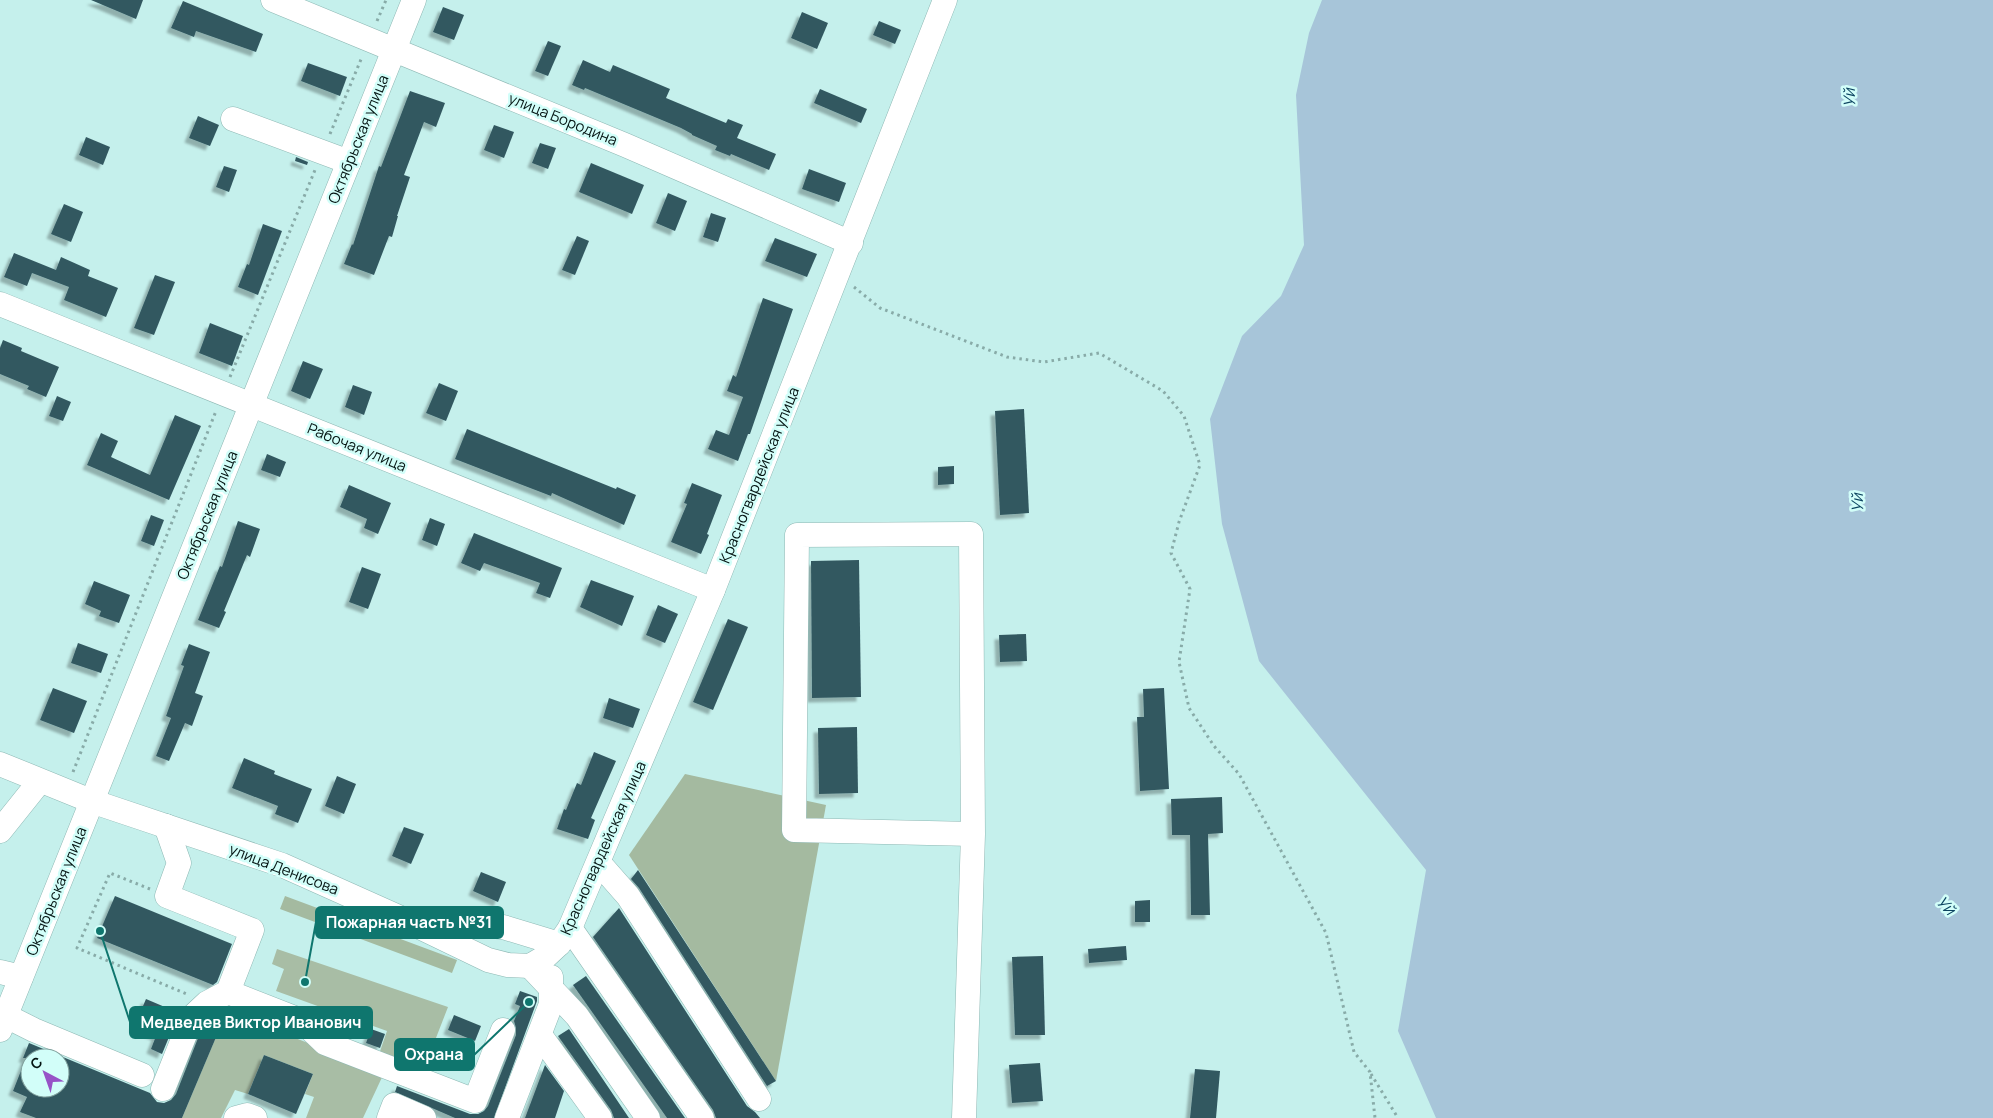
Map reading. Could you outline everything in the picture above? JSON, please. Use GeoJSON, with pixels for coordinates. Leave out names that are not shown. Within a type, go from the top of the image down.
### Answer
{"type":"FeatureCollection","features":[{"type":"Feature","properties":{"kind":"street","name":"улица Бородина"},"geometry":{"type":"LineString","coordinates":[[273,0],[625,145],[851,243]]}},
{"type":"Feature","properties":{"kind":"street","name":"Октябрьская улица"},"geometry":{"type":"LineString","coordinates":[[3,1023],[11,974],[91,801],[414,0]]}},
{"type":"Feature","properties":{"kind":"street","name":"Красногвардейская улица"},"geometry":{"type":"LineString","coordinates":[[507,1118],[551,1004],[552,968],[599,863],[713,590],[945,0]]}},
{"type":"Feature","properties":{"kind":"street"},"geometry":{"type":"LineString","coordinates":[[233,119],[349,162]]}},
{"type":"Feature","properties":{"kind":"street","name":"Рабочая улица"},"geometry":{"type":"LineString","coordinates":[[0,304],[713,590]]}},
{"type":"Feature","properties":{"kind":"street"},"geometry":{"type":"LineString","coordinates":[[964,1118],[973,834],[971,534],[797,535],[794,830],[973,834]]}},
{"type":"Feature","properties":{"kind":"street","name":"улица Денисова"},"geometry":{"type":"LineString","coordinates":[[0,764],[91,801],[282,865],[405,920],[488,960],[508,965],[530,966]]}},
{"type":"Feature","properties":{"kind":"street"},"geometry":{"type":"LineString","coordinates":[[0,831],[40,781]]}},
{"type":"Feature","properties":{"kind":"street"},"geometry":{"type":"LineString","coordinates":[[163,1089],[192,1017],[207,1003],[228,992],[252,930],[166,896],[179,863],[166,826]]}},
{"type":"Feature","properties":{"kind":"street"},"geometry":{"type":"LineString","coordinates":[[599,863],[628,896],[759,1099]]}},
{"type":"Feature","properties":{"kind":"street"},"geometry":{"type":"LineString","coordinates":[[405,920],[503,927],[565,936],[702,1118]]}},
{"type":"Feature","properties":{"kind":"street"},"geometry":{"type":"LineString","coordinates":[[565,936],[546,957],[530,966],[577,1016],[648,1118]]}},
{"type":"Feature","properties":{"kind":"street"},"geometry":{"type":"LineString","coordinates":[[228,992],[302,1020],[325,1043],[475,1101],[503,1030]]}},
{"type":"Feature","properties":{"kind":"street"},"geometry":{"type":"LineString","coordinates":[[3,1023],[34,1030],[142,1076]]}},
{"type":"Feature","properties":{"kind":"street"},"geometry":{"type":"LineString","coordinates":[[540,1035],[600,1118]]}},
{"type":"Feature","properties":{"kind":"street"},"geometry":{"type":"LineString","coordinates":[[389,1118],[394,1106],[424,1118]]}},
{"type":"Feature","properties":{"kind":"street"},"geometry":{"type":"LineString","coordinates":[[236,1118],[246,1115],[255,1118]]}},
{"type":"Feature","properties":{"kind":"path"},"geometry":{"type":"LineString","coordinates":[[838,274],[880,308],[1007,357],[1044,362],[1099,353],[1163,391],[1184,416],[1200,465],[1179,522],[1171,552],[1190,589],[1179,662],[1189,708],[1214,746],[1239,774],[1326,933],[1354,1052],[1370,1072],[1398,1118]]}},
{"type":"Feature","properties":{"kind":"path"},"geometry":{"type":"LineString","coordinates":[[166,896],[110,873],[77,948],[207,1003]]}},
{"type":"Feature","properties":{"kind":"path"},"geometry":{"type":"LineString","coordinates":[[1370,1072],[1375,1118]]}},
{"type":"Feature","properties":{"kind":"green space"},"geometry":{"type":"Polygon","coordinates":[[[685,774],[826,805],[776,1081],[629,855],[685,774]]]}},
{"type":"Feature","properties":{"kind":"green space"},"geometry":{"type":"Polygon","coordinates":[[[285,896],[457,960],[452,973],[280,909],[285,896]]]}},
{"type":"Feature","properties":{"kind":"green space"},"geometry":{"type":"Polygon","coordinates":[[[277,949],[448,1007],[422,1074],[377,1060],[387,1031],[276,991],[284,969],[272,964],[277,949]]]}},
{"type":"Feature","properties":{"kind":"green space"},"geometry":{"type":"Polygon","coordinates":[[[227,1011],[384,1073],[363,1118],[306,1118],[314,1097],[305,1094],[313,1074],[264,1055],[248,1094],[235,1090],[221,1118],[182,1118],[227,1011]]]}},
{"type":"Feature","properties":{"kind":"water","name":"Уй"},"geometry":{"type":"Polygon","coordinates":[[[1322,0],[1993,0],[1993,1118],[1436,1118],[1398,1031],[1426,870],[1259,661],[1222,524],[1210,419],[1242,336],[1281,296],[1304,245],[1296,95],[1309,33],[1322,0]]]}},
{"type":"Feature","properties":{"kind":"building"},"geometry":{"type":"Polygon","coordinates":[[[91,0],[143,0],[136,19],[91,0]]]}},
{"type":"Feature","properties":{"kind":"building"},"geometry":{"type":"Polygon","coordinates":[[[183,1],[263,34],[256,52],[196,31],[194,37],[171,28],[183,1]]]}},
{"type":"Feature","properties":{"kind":"building"},"geometry":{"type":"Polygon","coordinates":[[[443,7],[464,15],[454,40],[433,32],[443,7]]]}},
{"type":"Feature","properties":{"kind":"building"},"geometry":{"type":"Polygon","coordinates":[[[802,12],[828,23],[817,49],[791,38],[802,12]]]}},
{"type":"Feature","properties":{"kind":"building"},"geometry":{"type":"Polygon","coordinates":[[[879,21],[901,30],[895,44],[873,35],[879,21]]]}},
{"type":"Feature","properties":{"kind":"building"},"geometry":{"type":"Polygon","coordinates":[[[548,41],[561,46],[548,76],[535,71],[548,41]]]}},
{"type":"Feature","properties":{"kind":"building"},"geometry":{"type":"Polygon","coordinates":[[[583,60],[610,72],[613,65],[670,89],[666,98],[726,123],[728,119],[743,125],[737,138],[776,154],[769,170],[731,154],[730,156],[715,150],[717,146],[681,128],[585,88],[584,90],[572,85],[583,60]]]}},
{"type":"Feature","properties":{"kind":"building"},"geometry":{"type":"Polygon","coordinates":[[[308,63],[347,77],[340,96],[301,81],[308,63]]]}},
{"type":"Feature","properties":{"kind":"building"},"geometry":{"type":"Polygon","coordinates":[[[820,89],[867,109],[861,123],[814,103],[820,89]]]}},
{"type":"Feature","properties":{"kind":"building"},"geometry":{"type":"Polygon","coordinates":[[[410,91],[445,103],[436,127],[424,122],[404,175],[410,177],[392,237],[389,236],[374,275],[344,264],[353,245],[379,166],[381,167],[410,91]]]}},
{"type":"Feature","properties":{"kind":"building"},"geometry":{"type":"Polygon","coordinates":[[[198,116],[219,125],[210,146],[189,138],[198,116]]]}},
{"type":"Feature","properties":{"kind":"building"},"geometry":{"type":"Polygon","coordinates":[[[494,125],[514,132],[504,158],[484,150],[494,125]]]}},
{"type":"Feature","properties":{"kind":"building"},"geometry":{"type":"Polygon","coordinates":[[[86,137],[110,147],[103,165],[79,155],[86,137]]]}},
{"type":"Feature","properties":{"kind":"building"},"geometry":{"type":"Polygon","coordinates":[[[540,143],[556,148],[548,169],[532,163],[540,143]]]}},
{"type":"Feature","properties":{"kind":"building"},"geometry":{"type":"Polygon","coordinates":[[[296,157],[308,162],[307,165],[295,161],[296,157]]]}},
{"type":"Feature","properties":{"kind":"building"},"geometry":{"type":"Polygon","coordinates":[[[591,163],[644,185],[632,214],[579,192],[591,163]]]}},
{"type":"Feature","properties":{"kind":"building"},"geometry":{"type":"Polygon","coordinates":[[[224,166],[237,170],[229,192],[216,187],[224,166]]]}},
{"type":"Feature","properties":{"kind":"building"},"geometry":{"type":"Polygon","coordinates":[[[809,169],[846,183],[839,202],[802,189],[809,169]]]}},
{"type":"Feature","properties":{"kind":"building"},"geometry":{"type":"Polygon","coordinates":[[[668,193],[687,201],[675,231],[656,223],[668,193]]]}},
{"type":"Feature","properties":{"kind":"building"},"geometry":{"type":"Polygon","coordinates":[[[64,204],[83,212],[71,242],[51,234],[64,204]]]}},
{"type":"Feature","properties":{"kind":"building"},"geometry":{"type":"Polygon","coordinates":[[[711,213],[726,218],[718,242],[703,237],[711,213]]]}},
{"type":"Feature","properties":{"kind":"building"},"geometry":{"type":"Polygon","coordinates":[[[263,224],[282,231],[258,295],[238,287],[247,264],[249,265],[263,224]]]}},
{"type":"Feature","properties":{"kind":"building"},"geometry":{"type":"Polygon","coordinates":[[[577,236],[589,241],[575,275],[562,270],[577,236]]]}},
{"type":"Feature","properties":{"kind":"building"},"geometry":{"type":"Polygon","coordinates":[[[775,238],[817,254],[807,277],[765,261],[775,238]]]}},
{"type":"Feature","properties":{"kind":"building"},"geometry":{"type":"Polygon","coordinates":[[[14,253],[56,270],[61,257],[90,270],[88,276],[118,288],[106,317],[64,300],[69,287],[32,273],[27,286],[4,277],[14,253]]]}},
{"type":"Feature","properties":{"kind":"building"},"geometry":{"type":"Polygon","coordinates":[[[155,275],[175,282],[154,335],[134,328],[155,275]]]}},
{"type":"Feature","properties":{"kind":"building"},"geometry":{"type":"Polygon","coordinates":[[[763,298],[793,309],[750,434],[748,434],[738,461],[708,449],[716,430],[729,435],[743,397],[727,391],[733,375],[736,377],[763,298]]]}},
{"type":"Feature","properties":{"kind":"building"},"geometry":{"type":"Polygon","coordinates":[[[210,323],[243,336],[232,366],[199,353],[210,323]]]}},
{"type":"Feature","properties":{"kind":"building"},"geometry":{"type":"Polygon","coordinates":[[[3,340],[22,348],[21,351],[59,367],[46,397],[27,389],[29,386],[0,374],[0,348],[3,340]]]}},
{"type":"Feature","properties":{"kind":"building"},"geometry":{"type":"Polygon","coordinates":[[[303,361],[323,369],[310,399],[291,391],[303,361]]]}},
{"type":"Feature","properties":{"kind":"building"},"geometry":{"type":"Polygon","coordinates":[[[439,383],[458,391],[446,421],[426,413],[439,383]]]}},
{"type":"Feature","properties":{"kind":"building"},"geometry":{"type":"Polygon","coordinates":[[[353,385],[372,392],[364,415],[345,407],[353,385]]]}},
{"type":"Feature","properties":{"kind":"building"},"geometry":{"type":"Polygon","coordinates":[[[57,396],[71,402],[63,421],[49,416],[57,396]]]}},
{"type":"Feature","properties":{"kind":"building"},"geometry":{"type":"Polygon","coordinates":[[[1024,409],[1029,513],[1000,515],[995,411],[1024,409]]]}},
{"type":"Feature","properties":{"kind":"building"},"geometry":{"type":"Polygon","coordinates":[[[175,415],[201,426],[169,500],[87,465],[101,433],[118,441],[111,457],[150,475],[175,415]]]}},
{"type":"Feature","properties":{"kind":"building"},"geometry":{"type":"Polygon","coordinates":[[[467,429],[616,489],[617,487],[636,495],[624,525],[552,493],[551,496],[455,459],[467,429]]]}},
{"type":"Feature","properties":{"kind":"building"},"geometry":{"type":"Polygon","coordinates":[[[267,454],[286,462],[280,477],[261,470],[267,454]]]}},
{"type":"Feature","properties":{"kind":"building"},"geometry":{"type":"Polygon","coordinates":[[[954,466],[954,484],[938,485],[938,467],[954,466]]]}},
{"type":"Feature","properties":{"kind":"building"},"geometry":{"type":"Polygon","coordinates":[[[692,483],[722,495],[701,554],[671,542],[687,504],[684,503],[692,483]]]}},
{"type":"Feature","properties":{"kind":"building"},"geometry":{"type":"Polygon","coordinates":[[[349,485],[391,503],[378,534],[364,528],[367,519],[340,507],[349,485]]]}},
{"type":"Feature","properties":{"kind":"building"},"geometry":{"type":"Polygon","coordinates":[[[151,515],[164,520],[154,546],[141,541],[151,515]]]}},
{"type":"Feature","properties":{"kind":"building"},"geometry":{"type":"Polygon","coordinates":[[[430,518],[445,524],[437,546],[422,540],[430,518]]]}},
{"type":"Feature","properties":{"kind":"building"},"geometry":{"type":"Polygon","coordinates":[[[238,521],[260,529],[250,557],[247,555],[219,628],[198,620],[220,566],[222,567],[238,521]]]}},
{"type":"Feature","properties":{"kind":"building"},"geometry":{"type":"Polygon","coordinates":[[[474,533],[562,568],[550,598],[536,593],[540,583],[484,563],[480,571],[461,563],[474,533]]]}},
{"type":"Feature","properties":{"kind":"building"},"geometry":{"type":"Polygon","coordinates":[[[859,560],[861,697],[812,698],[811,561],[859,560]]]}},
{"type":"Feature","properties":{"kind":"building"},"geometry":{"type":"Polygon","coordinates":[[[362,567],[381,574],[368,609],[349,602],[362,567]]]}},
{"type":"Feature","properties":{"kind":"building"},"geometry":{"type":"Polygon","coordinates":[[[591,580],[634,596],[622,626],[580,607],[591,580]]]}},
{"type":"Feature","properties":{"kind":"building"},"geometry":{"type":"Polygon","coordinates":[[[94,581],[130,595],[119,623],[99,616],[101,611],[85,604],[94,581]]]}},
{"type":"Feature","properties":{"kind":"building"},"geometry":{"type":"Polygon","coordinates":[[[658,605],[678,614],[665,643],[646,635],[658,605]]]}},
{"type":"Feature","properties":{"kind":"building"},"geometry":{"type":"Polygon","coordinates":[[[728,619],[748,627],[713,710],[693,702],[728,619]]]}},
{"type":"Feature","properties":{"kind":"building"},"geometry":{"type":"Polygon","coordinates":[[[1026,634],[1027,661],[1000,662],[999,635],[1026,634]]]}},
{"type":"Feature","properties":{"kind":"building"},"geometry":{"type":"Polygon","coordinates":[[[78,643],[108,654],[101,673],[71,663],[78,643]]]}},
{"type":"Feature","properties":{"kind":"building"},"geometry":{"type":"Polygon","coordinates":[[[189,644],[210,652],[195,693],[203,696],[192,726],[185,723],[169,761],[156,756],[171,718],[166,716],[184,666],[181,665],[189,644]]]}},
{"type":"Feature","properties":{"kind":"building"},"geometry":{"type":"Polygon","coordinates":[[[53,688],[87,701],[74,733],[40,720],[53,688]]]}},
{"type":"Feature","properties":{"kind":"building"},"geometry":{"type":"Polygon","coordinates":[[[1164,688],[1169,789],[1140,791],[1137,717],[1144,717],[1143,689],[1164,688]]]}},
{"type":"Feature","properties":{"kind":"building"},"geometry":{"type":"Polygon","coordinates":[[[609,698],[640,709],[633,728],[603,718],[609,698]]]}},
{"type":"Feature","properties":{"kind":"building"},"geometry":{"type":"Polygon","coordinates":[[[857,727],[858,793],[819,794],[818,728],[857,727]]]}},
{"type":"Feature","properties":{"kind":"building"},"geometry":{"type":"Polygon","coordinates":[[[594,752],[616,761],[591,818],[595,820],[588,839],[557,829],[564,809],[566,810],[577,783],[581,785],[594,752]]]}},
{"type":"Feature","properties":{"kind":"building"},"geometry":{"type":"Polygon","coordinates":[[[244,758],[275,771],[274,774],[312,789],[298,823],[275,814],[278,806],[232,788],[244,758]]]}},
{"type":"Feature","properties":{"kind":"building"},"geometry":{"type":"Polygon","coordinates":[[[337,776],[356,784],[344,814],[325,806],[337,776]]]}},
{"type":"Feature","properties":{"kind":"building"},"geometry":{"type":"Polygon","coordinates":[[[1222,797],[1223,833],[1208,834],[1210,915],[1191,915],[1190,835],[1172,835],[1171,799],[1222,797]]]}},
{"type":"Feature","properties":{"kind":"building"},"geometry":{"type":"Polygon","coordinates":[[[404,827],[424,834],[411,864],[392,856],[404,827]]]}},
{"type":"Feature","properties":{"kind":"building"},"geometry":{"type":"Polygon","coordinates":[[[638,870],[776,1081],[767,1086],[639,888],[631,879],[638,870]]]}},
{"type":"Feature","properties":{"kind":"building"},"geometry":{"type":"Polygon","coordinates":[[[481,872],[506,882],[498,902],[473,891],[481,872]]]}},
{"type":"Feature","properties":{"kind":"building"},"geometry":{"type":"Polygon","coordinates":[[[115,896],[232,944],[217,982],[213,985],[97,938],[115,896]]]}},
{"type":"Feature","properties":{"kind":"building"},"geometry":{"type":"Polygon","coordinates":[[[1150,900],[1150,922],[1135,922],[1135,901],[1150,900]]]}},
{"type":"Feature","properties":{"kind":"building"},"geometry":{"type":"Polygon","coordinates":[[[619,908],[747,1106],[760,1118],[716,1118],[713,1110],[593,937],[619,908]]]}},
{"type":"Feature","properties":{"kind":"building"},"geometry":{"type":"Polygon","coordinates":[[[1126,946],[1127,960],[1089,963],[1088,949],[1126,946]]]}},
{"type":"Feature","properties":{"kind":"building"},"geometry":{"type":"Polygon","coordinates":[[[1043,956],[1045,1035],[1015,1035],[1012,957],[1043,956]]]}},
{"type":"Feature","properties":{"kind":"building"},"geometry":{"type":"Polygon","coordinates":[[[586,976],[685,1118],[667,1118],[573,985],[586,976]]]}},
{"type":"Feature","properties":{"kind":"building"},"geometry":{"type":"Polygon","coordinates":[[[520,991],[537,997],[537,1001],[494,1118],[455,1118],[395,1092],[397,1086],[470,1114],[478,1114],[484,1111],[488,1106],[516,1035],[514,1021],[520,1006],[515,1004],[520,991]]]}},
{"type":"Feature","properties":{"kind":"building"},"geometry":{"type":"Polygon","coordinates":[[[146,999],[179,1013],[162,1054],[151,1049],[156,1036],[134,1027],[146,999]]]}},
{"type":"Feature","properties":{"kind":"building"},"geometry":{"type":"Polygon","coordinates":[[[454,1015],[481,1026],[475,1041],[448,1030],[454,1015]]]}},
{"type":"Feature","properties":{"kind":"building"},"geometry":{"type":"Polygon","coordinates":[[[202,1028],[217,1035],[182,1118],[36,1118],[20,1112],[27,1098],[70,1098],[70,1060],[150,1093],[157,1102],[164,1103],[171,1100],[176,1094],[202,1028]]]}},
{"type":"Feature","properties":{"kind":"building"},"geometry":{"type":"Polygon","coordinates":[[[371,1029],[385,1034],[380,1048],[366,1043],[371,1029]]]}},
{"type":"Feature","properties":{"kind":"building"},"geometry":{"type":"Polygon","coordinates":[[[569,1029],[629,1118],[614,1118],[611,1110],[558,1036],[569,1029]]]}},
{"type":"Feature","properties":{"kind":"building"},"geometry":{"type":"Polygon","coordinates":[[[29,1043],[41,1048],[27,1048],[29,1043]]]}},
{"type":"Feature","properties":{"kind":"building"},"geometry":{"type":"Polygon","coordinates":[[[264,1055],[313,1074],[296,1114],[248,1094],[264,1055]]]}},
{"type":"Feature","properties":{"kind":"building"},"geometry":{"type":"Polygon","coordinates":[[[1040,1063],[1043,1101],[1012,1103],[1009,1065],[1040,1063]]]}},
{"type":"Feature","properties":{"kind":"building"},"geometry":{"type":"Polygon","coordinates":[[[545,1065],[564,1091],[555,1118],[525,1118],[545,1065]]]}},
{"type":"Feature","properties":{"kind":"building"},"geometry":{"type":"Polygon","coordinates":[[[1195,1069],[1220,1071],[1216,1118],[1190,1118],[1195,1069]]]}},
{"type":"Feature","properties":{"kind":"building"},"geometry":{"type":"Polygon","coordinates":[[[20,1073],[20,1094],[13,1091],[20,1073]]]}},
{"type":"Feature","properties":{"kind":"place","name":"Медведев Виктор Иванович"},"geometry":{"type":"Point","coordinates":[100,931]}},
{"type":"Feature","properties":{"kind":"place","name":"Пожарная часть №31"},"geometry":{"type":"Point","coordinates":[305,982]}},
{"type":"Feature","properties":{"kind":"place","name":"Охрана"},"geometry":{"type":"Point","coordinates":[529,1002]}}]}
